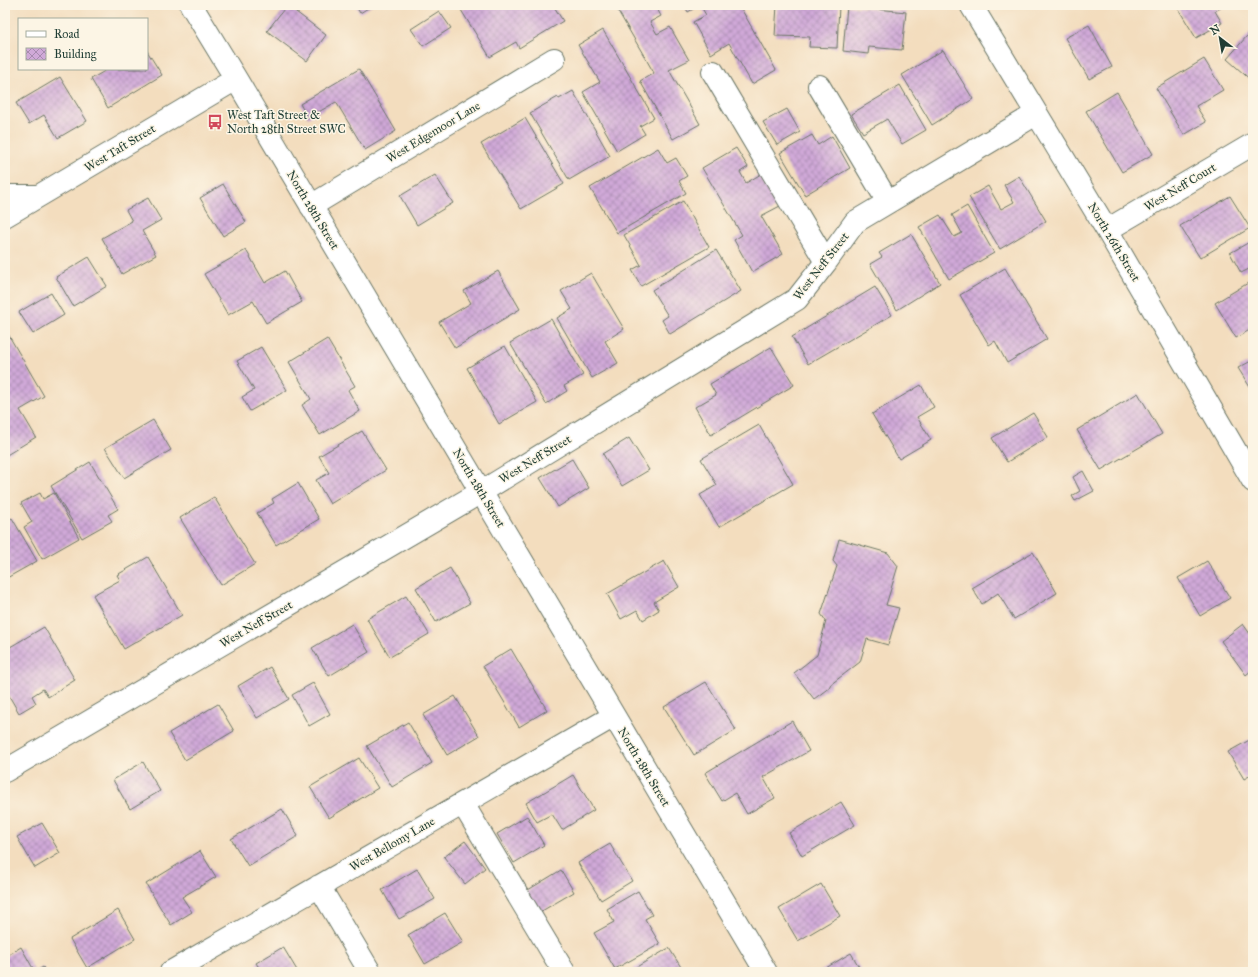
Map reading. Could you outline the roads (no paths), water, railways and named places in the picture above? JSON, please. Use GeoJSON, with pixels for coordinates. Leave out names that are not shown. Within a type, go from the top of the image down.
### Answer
{"type":"FeatureCollection","features":[{"type":"Feature","properties":{"kind":"street","name":"North 28th Street"},"geometry":{"type":"LineString","coordinates":[[191,5],[766,972]]}},
{"type":"Feature","properties":{"kind":"street","name":"North 26th Street"},"geometry":{"type":"LineString","coordinates":[[971,5],[1107,230],[1253,481]]}},
{"type":"Feature","properties":{"kind":"street","name":"West Edgemoor Lane"},"geometry":{"type":"LineString","coordinates":[[311,206],[554,59]]}},
{"type":"Feature","properties":{"kind":"street"},"geometry":{"type":"LineString","coordinates":[[713,72],[826,262]]}},
{"type":"Feature","properties":{"kind":"street","name":"West Taft Street"},"geometry":{"type":"LineString","coordinates":[[5,216],[236,79]]}},
{"type":"Feature","properties":{"kind":"street"},"geometry":{"type":"LineString","coordinates":[[818,86],[888,202]]}},
{"type":"Feature","properties":{"kind":"street","name":"West Neff Street"},"geometry":{"type":"LineString","coordinates":[[5,771],[481,492],[797,299],[855,222],[1036,114]]}},
{"type":"Feature","properties":{"kind":"street","name":"West Neff Court"},"geometry":{"type":"LineString","coordinates":[[1107,230],[1253,144]]}},
{"type":"Feature","properties":{"kind":"street"},"geometry":{"type":"LineString","coordinates":[[5,196],[38,196]]}},
{"type":"Feature","properties":{"kind":"street","name":"West Bellomy Lane"},"geometry":{"type":"LineString","coordinates":[[171,972],[614,716]]}},
{"type":"Feature","properties":{"kind":"street"},"geometry":{"type":"LineString","coordinates":[[463,804],[564,972]]}},
{"type":"Feature","properties":{"kind":"street"},"geometry":{"type":"LineString","coordinates":[[319,886],[370,972]]}},
{"type":"Feature","properties":{"kind":"place","name":"West Taft Street & North 28th Street SWC"},"geometry":{"type":"Point","coordinates":[215,122]}}]}
